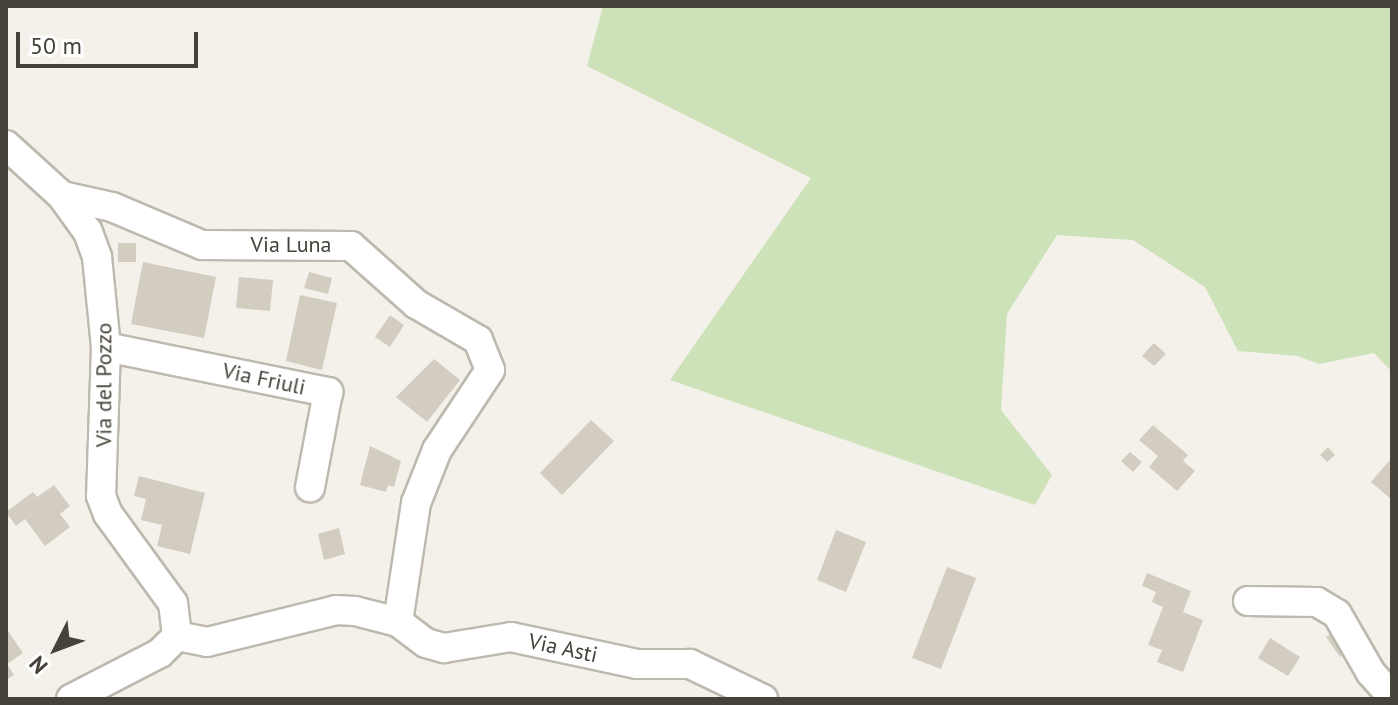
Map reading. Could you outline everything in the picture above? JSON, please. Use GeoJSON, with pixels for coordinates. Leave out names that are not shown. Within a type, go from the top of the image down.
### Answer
{"type":"FeatureCollection","features":[{"type":"Feature","properties":{"kind":"street","name":"Via del Pozzo"},"geometry":{"type":"LineString","coordinates":[[6,145],[62,196],[88,232],[97,257],[106,347],[101,496],[108,514],[173,603],[179,619],[177,636]]}},
{"type":"Feature","properties":{"kind":"street","name":"Via Luna"},"geometry":{"type":"LineString","coordinates":[[62,196],[112,207],[202,245],[351,246],[416,304],[478,340],[490,370],[437,450],[416,503],[398,622]]}},
{"type":"Feature","properties":{"kind":"street","name":"Via Friuli"},"geometry":{"type":"LineString","coordinates":[[106,347],[328,392],[310,487]]}},
{"type":"Feature","properties":{"kind":"street"},"geometry":{"type":"LineString","coordinates":[[1248,601],[1317,602],[1337,614],[1371,673],[1392,696]]}},
{"type":"Feature","properties":{"kind":"street","name":"Via Asti"},"geometry":{"type":"LineString","coordinates":[[177,636],[207,642],[336,610],[398,622],[426,643],[444,648],[511,637],[637,664],[690,664],[763,699]]}},
{"type":"Feature","properties":{"kind":"street"},"geometry":{"type":"LineString","coordinates":[[71,699],[160,653],[177,636]]}},
{"type":"Feature","properties":{"kind":"green space"},"geometry":{"type":"Polygon","coordinates":[[[603,6],[1392,6],[1392,372],[1374,353],[1319,364],[1298,356],[1238,351],[1205,287],[1133,240],[1057,235],[1007,314],[1001,410],[1052,475],[1035,505],[670,380],[811,178],[587,66],[603,6]]]}},
{"type":"Feature","properties":{"kind":"building"},"geometry":{"type":"Polygon","coordinates":[[[118,243],[136,243],[136,262],[118,262],[118,243]]]}},
{"type":"Feature","properties":{"kind":"building"},"geometry":{"type":"Polygon","coordinates":[[[143,262],[216,277],[204,338],[131,324],[143,262]]]}},
{"type":"Feature","properties":{"kind":"building"},"geometry":{"type":"Polygon","coordinates":[[[309,272],[332,278],[328,294],[304,288],[309,272]]]}},
{"type":"Feature","properties":{"kind":"building"},"geometry":{"type":"Polygon","coordinates":[[[239,277],[273,280],[270,311],[236,308],[239,277]]]}},
{"type":"Feature","properties":{"kind":"building"},"geometry":{"type":"Polygon","coordinates":[[[300,295],[337,303],[322,370],[286,361],[300,295]]]}},
{"type":"Feature","properties":{"kind":"building"},"geometry":{"type":"Polygon","coordinates":[[[390,315],[404,325],[390,347],[375,337],[390,315]]]}},
{"type":"Feature","properties":{"kind":"building"},"geometry":{"type":"Polygon","coordinates":[[[1154,343],[1166,354],[1154,366],[1142,356],[1154,343]]]}},
{"type":"Feature","properties":{"kind":"building"},"geometry":{"type":"Polygon","coordinates":[[[434,359],[460,380],[427,422],[396,397],[434,359]]]}},
{"type":"Feature","properties":{"kind":"building"},"geometry":{"type":"Polygon","coordinates":[[[591,420],[614,441],[562,495],[540,473],[591,420]]]}},
{"type":"Feature","properties":{"kind":"building"},"geometry":{"type":"Polygon","coordinates":[[[1153,425],[1188,455],[1183,461],[1195,471],[1177,491],[1149,467],[1158,456],[1139,440],[1153,425]]]}},
{"type":"Feature","properties":{"kind":"building"},"geometry":{"type":"Polygon","coordinates":[[[370,446],[401,461],[394,487],[388,485],[386,492],[360,485],[370,446]]]}},
{"type":"Feature","properties":{"kind":"building"},"geometry":{"type":"Polygon","coordinates":[[[1328,447],[1335,455],[1327,462],[1320,455],[1328,447]]]}},
{"type":"Feature","properties":{"kind":"building"},"geometry":{"type":"Polygon","coordinates":[[[1130,452],[1142,462],[1133,472],[1121,461],[1130,452]]]}},
{"type":"Feature","properties":{"kind":"building"},"geometry":{"type":"Polygon","coordinates":[[[1389,461],[1392,464],[1392,500],[1371,482],[1389,461]]]}},
{"type":"Feature","properties":{"kind":"building"},"geometry":{"type":"Polygon","coordinates":[[[139,476],[205,493],[190,554],[157,546],[162,525],[141,520],[146,499],[134,496],[139,476]]]}},
{"type":"Feature","properties":{"kind":"building"},"geometry":{"type":"Polygon","coordinates":[[[54,485],[70,506],[60,514],[70,527],[45,546],[25,519],[16,526],[6,512],[33,492],[37,497],[54,485]]]}},
{"type":"Feature","properties":{"kind":"building"},"geometry":{"type":"Polygon","coordinates":[[[339,528],[345,554],[324,560],[318,534],[339,528]]]}},
{"type":"Feature","properties":{"kind":"building"},"geometry":{"type":"Polygon","coordinates":[[[836,530],[866,542],[846,592],[817,580],[836,530]]]}},
{"type":"Feature","properties":{"kind":"building"},"geometry":{"type":"Polygon","coordinates":[[[947,567],[976,578],[941,669],[912,658],[947,567]]]}},
{"type":"Feature","properties":{"kind":"building"},"geometry":{"type":"Polygon","coordinates":[[[1147,573],[1191,591],[1183,612],[1203,620],[1183,672],[1157,662],[1162,650],[1148,645],[1163,607],[1152,602],[1156,592],[1142,586],[1147,573]]]}},
{"type":"Feature","properties":{"kind":"building"},"geometry":{"type":"Polygon","coordinates":[[[6,628],[23,653],[7,664],[14,675],[6,680],[6,628]]]}},
{"type":"Feature","properties":{"kind":"building"},"geometry":{"type":"Polygon","coordinates":[[[1336,630],[1350,650],[1340,657],[1326,637],[1336,630]]]}},
{"type":"Feature","properties":{"kind":"building"},"geometry":{"type":"Polygon","coordinates":[[[1270,638],[1300,657],[1288,676],[1258,658],[1270,638]]]}}]}
